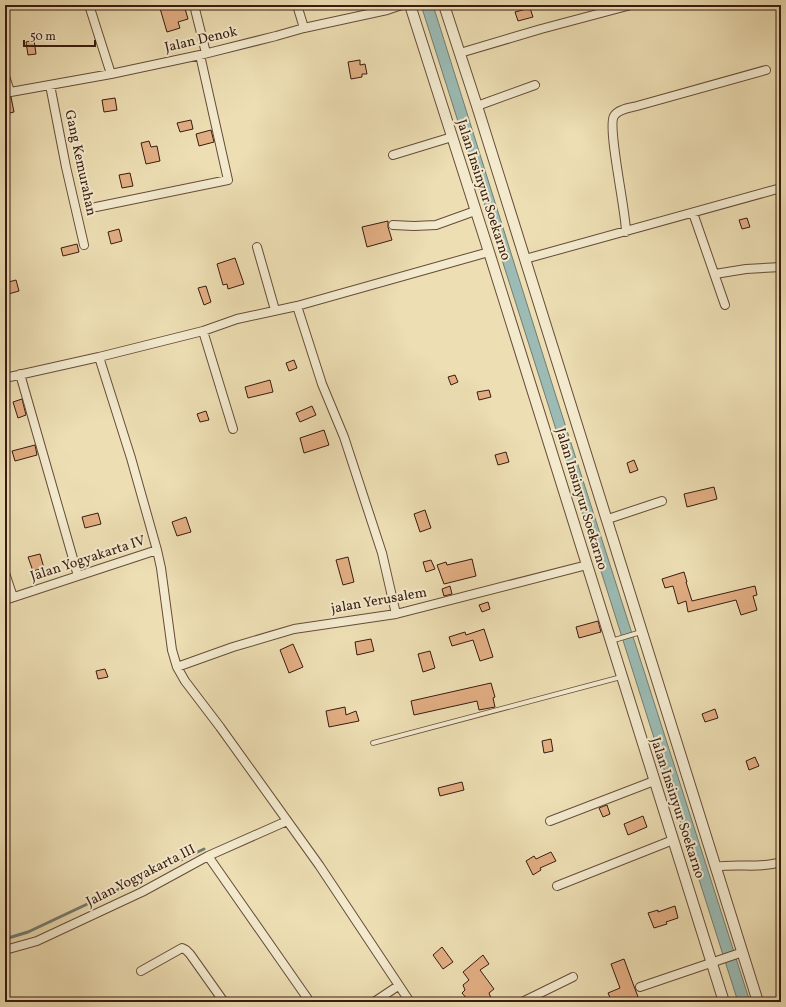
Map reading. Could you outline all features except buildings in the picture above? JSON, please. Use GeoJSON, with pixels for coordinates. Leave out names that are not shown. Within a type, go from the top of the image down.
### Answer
{"type":"FeatureCollection","features":[{"type":"Feature","properties":{"kind":"street"},"geometry":{"type":"LineString","coordinates":[[90,5],[112,74]]}},
{"type":"Feature","properties":{"kind":"street"},"geometry":{"type":"LineString","coordinates":[[96,207],[228,180],[194,5]]}},
{"type":"Feature","properties":{"kind":"street"},"geometry":{"type":"LineString","coordinates":[[297,5],[304,28]]}},
{"type":"Feature","properties":{"kind":"street","name":"Jalan Denok"},"geometry":{"type":"LineString","coordinates":[[7,93],[112,74],[203,54],[304,28],[387,10],[402,5]]}},
{"type":"Feature","properties":{"kind":"street","name":"Jalan Insinyur Soekarno"},"geometry":{"type":"LineString","coordinates":[[410,5],[724,1002]]}},
{"type":"Feature","properties":{"kind":"street","name":"Jalan Insinyur Soekarno"},"geometry":{"type":"LineString","coordinates":[[444,5],[478,106],[608,519],[637,633],[715,867],[739,953],[758,1002]]}},
{"type":"Feature","properties":{"kind":"street"},"geometry":{"type":"LineString","coordinates":[[460,53],[541,29],[631,5]]}},
{"type":"Feature","properties":{"kind":"street"},"geometry":{"type":"LineString","coordinates":[[626,232],[613,139],[612,124],[614,116],[622,110],[766,70]]}},
{"type":"Feature","properties":{"kind":"street"},"geometry":{"type":"LineString","coordinates":[[5,76],[7,93]]}},
{"type":"Feature","properties":{"kind":"street","name":"Gang Kemurahan"},"geometry":{"type":"LineString","coordinates":[[50,85],[84,245]]}},
{"type":"Feature","properties":{"kind":"street"},"geometry":{"type":"LineString","coordinates":[[478,106],[535,85]]}},
{"type":"Feature","properties":{"kind":"street"},"geometry":{"type":"LineString","coordinates":[[393,155],[452,138]]}},
{"type":"Feature","properties":{"kind":"street"},"geometry":{"type":"LineString","coordinates":[[525,259],[781,188]]}},
{"type":"Feature","properties":{"kind":"street"},"geometry":{"type":"LineString","coordinates":[[393,225],[414,226],[436,224],[475,211]]}},
{"type":"Feature","properties":{"kind":"street"},"geometry":{"type":"LineString","coordinates":[[693,213],[725,305]]}},
{"type":"Feature","properties":{"kind":"street"},"geometry":{"type":"LineString","coordinates":[[257,247],[275,310]]}},
{"type":"Feature","properties":{"kind":"street"},"geometry":{"type":"LineString","coordinates":[[5,378],[99,357],[203,331],[237,319],[297,306],[489,252]]}},
{"type":"Feature","properties":{"kind":"street"},"geometry":{"type":"LineString","coordinates":[[715,274],[746,269],[781,267]]}},
{"type":"Feature","properties":{"kind":"street"},"geometry":{"type":"LineString","coordinates":[[297,306],[322,384],[344,437],[379,546],[396,614]]}},
{"type":"Feature","properties":{"kind":"street"},"geometry":{"type":"LineString","coordinates":[[203,331],[233,429]]}},
{"type":"Feature","properties":{"kind":"street"},"geometry":{"type":"LineString","coordinates":[[99,357],[131,458],[157,550],[161,568],[172,650],[177,667],[185,681],[220,727],[346,905],[398,986],[410,1002]]}},
{"type":"Feature","properties":{"kind":"street"},"geometry":{"type":"LineString","coordinates":[[20,374],[78,576]]}},
{"type":"Feature","properties":{"kind":"street"},"geometry":{"type":"LineString","coordinates":[[608,519],[662,501]]}},
{"type":"Feature","properties":{"kind":"street","name":"Jalan Yogyakarta IV"},"geometry":{"type":"LineString","coordinates":[[9,598],[157,550]]}},
{"type":"Feature","properties":{"kind":"street","name":"jalan Yerusalem"},"geometry":{"type":"LineString","coordinates":[[177,667],[233,647],[294,629],[396,614],[587,565]]}},
{"type":"Feature","properties":{"kind":"street"},"geometry":{"type":"LineString","coordinates":[[5,573],[9,598]]}},
{"type":"Feature","properties":{"kind":"street"},"geometry":{"type":"LineString","coordinates":[[550,821],[654,781]]}},
{"type":"Feature","properties":{"kind":"street","name":"Jalan Yogyakarta III"},"geometry":{"type":"LineString","coordinates":[[5,950],[44,938],[148,888],[208,856],[287,822]]}},
{"type":"Feature","properties":{"kind":"street"},"geometry":{"type":"LineString","coordinates":[[557,886],[673,840]]}},
{"type":"Feature","properties":{"kind":"street"},"geometry":{"type":"LineString","coordinates":[[208,856],[310,1002]]}},
{"type":"Feature","properties":{"kind":"street"},"geometry":{"type":"LineString","coordinates":[[715,867],[728,865],[764,866],[781,862]]}},
{"type":"Feature","properties":{"kind":"street"},"geometry":{"type":"LineString","coordinates":[[141,972],[182,948],[190,954],[224,1002]]}},
{"type":"Feature","properties":{"kind":"street"},"geometry":{"type":"LineString","coordinates":[[640,987],[739,953]]}},
{"type":"Feature","properties":{"kind":"street"},"geometry":{"type":"LineString","coordinates":[[522,1002],[573,977]]}},
{"type":"Feature","properties":{"kind":"street"},"geometry":{"type":"LineString","coordinates":[[374,1002],[398,986]]}},
{"type":"Feature","properties":{"kind":"lane"},"geometry":{"type":"LineString","coordinates":[[610,641],[637,633]]}},
{"type":"Feature","properties":{"kind":"lane"},"geometry":{"type":"LineString","coordinates":[[373,743],[622,677]]}},
{"type":"Feature","properties":{"kind":"water"},"geometry":{"type":"Polygon","coordinates":[[[421,5],[433,5],[554,390],[750,1002],[738,1002],[421,5]]]}},
{"type":"Feature","properties":{"kind":"waterway"},"geometry":{"type":"LineString","coordinates":[[5,939],[28,932],[204,849]]}}]}
